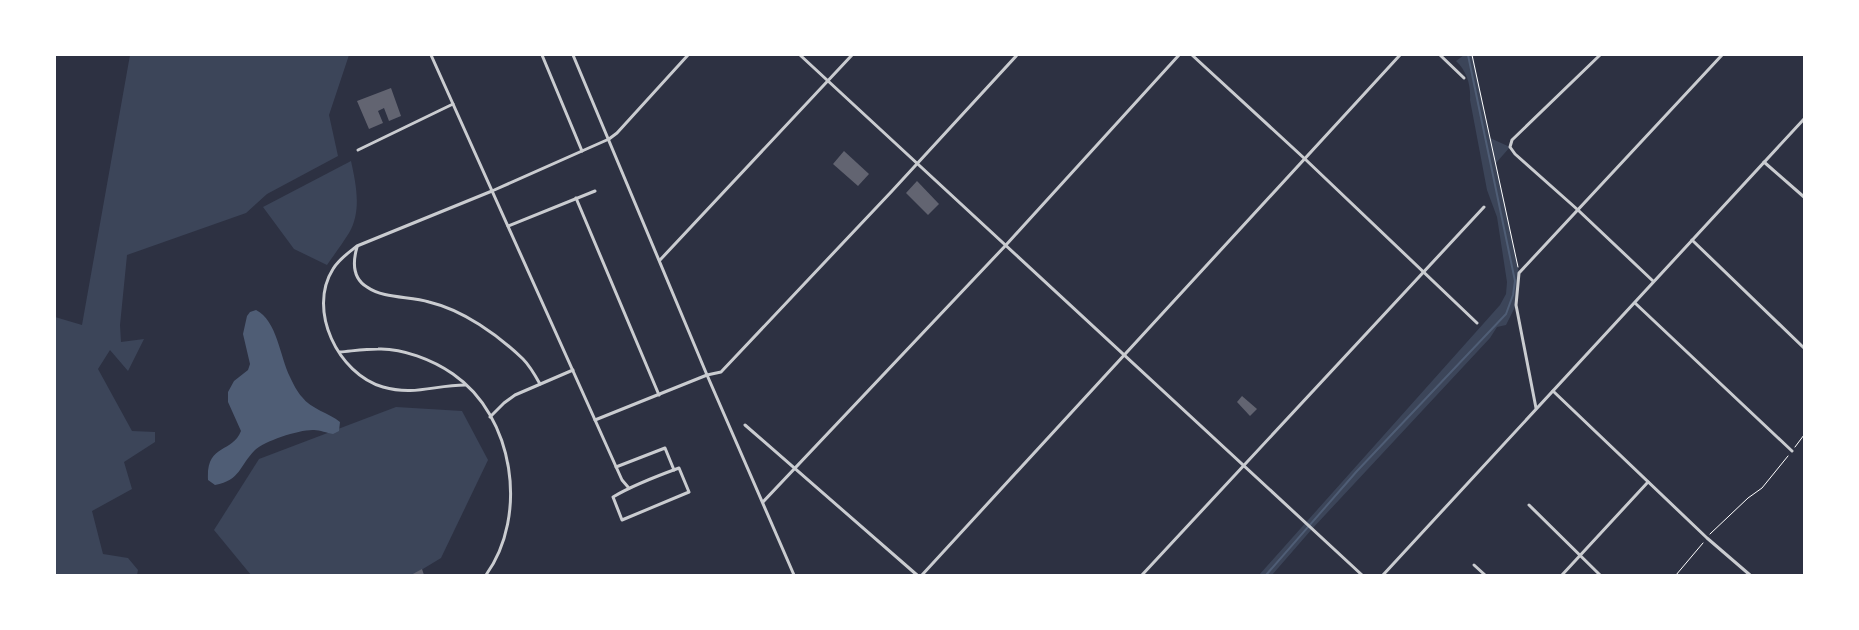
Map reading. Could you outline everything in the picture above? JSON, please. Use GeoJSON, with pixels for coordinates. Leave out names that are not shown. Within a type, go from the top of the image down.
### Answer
{"type":"FeatureCollection","features":[{"type":"Feature","properties":{"kind":"street"},"geometry":{"type":"LineString","coordinates":[[431,55],[616,467],[622,480],[628,487]]}},
{"type":"Feature","properties":{"kind":"street"},"geometry":{"type":"LineString","coordinates":[[542,55],[582,151]]}},
{"type":"Feature","properties":{"kind":"street"},"geometry":{"type":"LineString","coordinates":[[573,55],[707,375],[764,502],[794,575]]}},
{"type":"Feature","properties":{"kind":"street"},"geometry":{"type":"LineString","coordinates":[[465,385],[401,391],[364,379],[348,365],[339,352],[325,320],[326,285],[332,270],[343,256],[357,246],[492,191],[609,139],[617,133],[688,55]]}},
{"type":"Feature","properties":{"kind":"street"},"geometry":{"type":"LineString","coordinates":[[800,55],[1362,575]]}},
{"type":"Feature","properties":{"kind":"street"},"geometry":{"type":"LineString","coordinates":[[660,260],[852,55]]}},
{"type":"Feature","properties":{"kind":"street"},"geometry":{"type":"LineString","coordinates":[[595,420],[707,375],[722,372],[1017,55]]}},
{"type":"Feature","properties":{"kind":"street"},"geometry":{"type":"LineString","coordinates":[[764,502],[1006,246],[1179,55]]}},
{"type":"Feature","properties":{"kind":"street"},"geometry":{"type":"LineString","coordinates":[[1192,55],[1305,158],[1477,322]]}},
{"type":"Feature","properties":{"kind":"street"},"geometry":{"type":"LineString","coordinates":[[922,575],[1400,55]]}},
{"type":"Feature","properties":{"kind":"street"},"geometry":{"type":"LineString","coordinates":[[1440,55],[1464,78]]}},
{"type":"Feature","properties":{"kind":"street"},"geometry":{"type":"LineString","coordinates":[[1600,55],[1512,140],[1510,147],[1515,154],[1653,281]]}},
{"type":"Feature","properties":{"kind":"street"},"geometry":{"type":"LineString","coordinates":[[1536,409],[1516,305],[1519,273],[1722,55]]}},
{"type":"Feature","properties":{"kind":"street"},"geometry":{"type":"LineString","coordinates":[[358,150],[453,104]]}},
{"type":"Feature","properties":{"kind":"street"},"geometry":{"type":"LineString","coordinates":[[1384,575],[1804,119]]}},
{"type":"Feature","properties":{"kind":"street"},"geometry":{"type":"LineString","coordinates":[[1764,162],[1804,197]]}},
{"type":"Feature","properties":{"kind":"street"},"geometry":{"type":"LineString","coordinates":[[508,226],[595,191]]}},
{"type":"Feature","properties":{"kind":"street"},"geometry":{"type":"LineString","coordinates":[[576,198],[659,395]]}},
{"type":"Feature","properties":{"kind":"street"},"geometry":{"type":"LineString","coordinates":[[1142,575],[1484,207]]}},
{"type":"Feature","properties":{"kind":"street"},"geometry":{"type":"LineString","coordinates":[[1692,240],[1804,348]]}},
{"type":"Feature","properties":{"kind":"street"},"geometry":{"type":"LineString","coordinates":[[357,246],[354,267],[358,279],[365,287],[376,293],[431,302],[452,310],[474,322],[504,342],[523,360],[540,384]]}},
{"type":"Feature","properties":{"kind":"street"},"geometry":{"type":"LineString","coordinates":[[1635,303],[1792,451]]}},
{"type":"Feature","properties":{"kind":"street"},"geometry":{"type":"LineString","coordinates":[[339,352],[378,348],[403,352],[427,360],[452,373],[471,390],[490,417],[507,456],[511,482],[511,502],[508,525],[501,547],[486,575]]}},
{"type":"Feature","properties":{"kind":"street"},"geometry":{"type":"LineString","coordinates":[[490,417],[515,395],[573,370]]}},
{"type":"Feature","properties":{"kind":"street"},"geometry":{"type":"LineString","coordinates":[[1553,391],[1706,538],[1750,575]]}},
{"type":"Feature","properties":{"kind":"street"},"geometry":{"type":"LineString","coordinates":[[746,425],[917,575]]}},
{"type":"Feature","properties":{"kind":"street"},"geometry":{"type":"LineString","coordinates":[[616,467],[666,448],[674,470]]}},
{"type":"Feature","properties":{"kind":"street"},"geometry":{"type":"LineString","coordinates":[[679,468],[689,492],[622,520],[613,497],[628,487],[638,485],[679,468]]}},
{"type":"Feature","properties":{"kind":"street"},"geometry":{"type":"LineString","coordinates":[[1562,575],[1648,482]]}},
{"type":"Feature","properties":{"kind":"street"},"geometry":{"type":"LineString","coordinates":[[1529,505],[1600,575]]}},
{"type":"Feature","properties":{"kind":"street"},"geometry":{"type":"LineString","coordinates":[[1474,565],[1485,575]]}},
{"type":"Feature","properties":{"kind":"path"},"geometry":{"type":"LineString","coordinates":[[1472,55],[1519,273]]}},
{"type":"Feature","properties":{"kind":"path"},"geometry":{"type":"LineString","coordinates":[[1676,575],[1706,538],[1748,498],[1762,488],[1804,436]]}},
{"type":"Feature","properties":{"kind":"shaded area"},"geometry":{"type":"Polygon","coordinates":[[[130,55],[349,55],[329,115],[338,156],[267,194],[246,213],[127,255],[120,325],[121,342],[144,339],[128,371],[110,350],[98,369],[132,431],[155,432],[155,442],[124,462],[132,489],[92,511],[103,554],[128,558],[138,570],[137,575],[55,575],[55,317],[82,325],[130,55]]]}},
{"type":"Feature","properties":{"kind":"shaded area"},"geometry":{"type":"Polygon","coordinates":[[[1464,55],[1473,55],[1490,138],[1510,147],[1496,163],[1519,273],[1516,305],[1506,325],[1497,327],[1490,338],[1312,529],[1272,575],[1259,575],[1500,305],[1506,294],[1507,282],[1497,217],[1487,190],[1470,100],[1469,84],[1466,74],[1456,61],[1464,55]]]}},
{"type":"Feature","properties":{"kind":"shaded area"},"geometry":{"type":"Polygon","coordinates":[[[351,161],[357,197],[356,216],[349,233],[327,265],[294,249],[263,207],[351,161]]]}},
{"type":"Feature","properties":{"kind":"shaded area"},"geometry":{"type":"Polygon","coordinates":[[[256,310],[269,322],[298,393],[310,405],[340,422],[339,431],[333,434],[316,430],[301,431],[266,443],[255,450],[235,476],[224,483],[215,485],[208,480],[208,468],[211,460],[215,454],[232,443],[241,431],[228,402],[228,392],[234,381],[248,370],[250,364],[243,334],[247,316],[250,312],[256,310]]]}},
{"type":"Feature","properties":{"kind":"shaded area"},"geometry":{"type":"Polygon","coordinates":[[[396,407],[462,411],[488,460],[441,558],[413,575],[251,575],[214,530],[259,459],[396,407]]]}},
{"type":"Feature","properties":{"kind":"building"},"geometry":{"type":"Polygon","coordinates":[[[391,88],[401,116],[389,121],[384,108],[378,111],[383,123],[369,129],[357,101],[391,88]]]}},
{"type":"Feature","properties":{"kind":"building"},"geometry":{"type":"Polygon","coordinates":[[[844,151],[869,174],[858,186],[833,164],[844,151]]]}},
{"type":"Feature","properties":{"kind":"building"},"geometry":{"type":"Polygon","coordinates":[[[917,181],[939,204],[928,215],[906,193],[917,181]]]}},
{"type":"Feature","properties":{"kind":"building"},"geometry":{"type":"Polygon","coordinates":[[[1242,396],[1257,409],[1250,416],[1237,402],[1242,396]]]}},
{"type":"Feature","properties":{"kind":"building"},"geometry":{"type":"Polygon","coordinates":[[[422,569],[424,575],[411,575],[422,569]]]}},
{"type":"Feature","properties":{"kind":"waterway"},"geometry":{"type":"LineString","coordinates":[[1266,575],[1357,471],[1506,314],[1513,295],[1515,281],[1468,55]]}}]}
